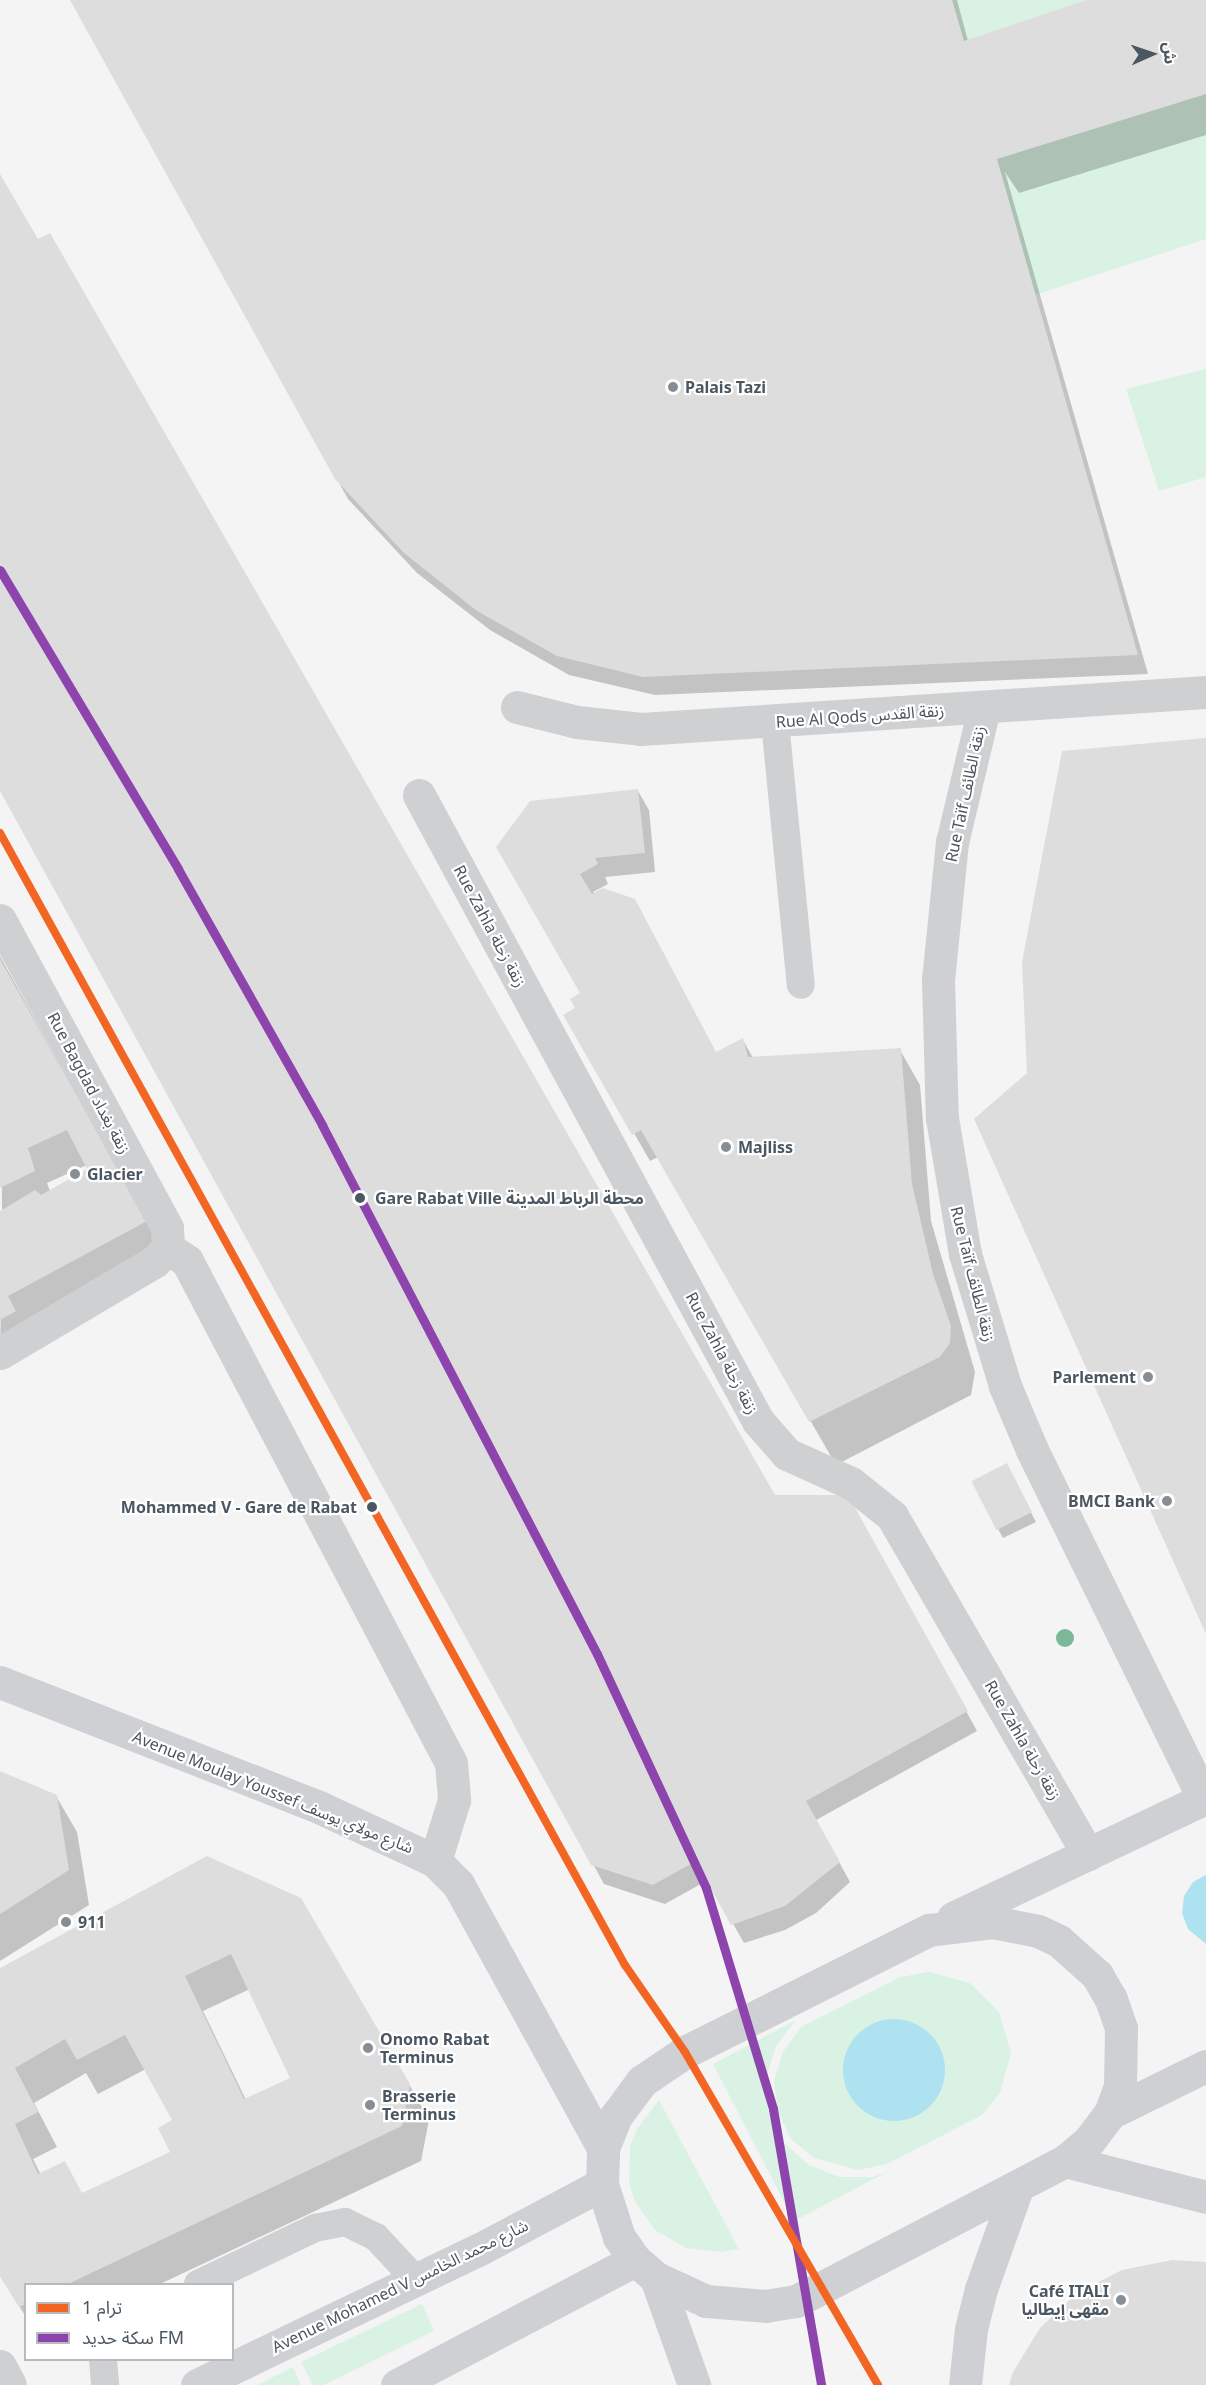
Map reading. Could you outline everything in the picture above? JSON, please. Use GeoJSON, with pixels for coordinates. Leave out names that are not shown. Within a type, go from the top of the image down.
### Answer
{"type":"FeatureCollection","features":[{"type":"Feature","properties":{"kind":"main road","name":"Avenue Moulay Youssef شارع مولاي يوسف"},"geometry":{"type":"LineString","coordinates":[[0,1682],[321,1808],[435,1861],[458,1884],[603,2148]]}},
{"type":"Feature","properties":{"kind":"main road"},"geometry":{"type":"LineString","coordinates":[[694,2385],[646,2269],[619,2237],[602,2184],[603,2148],[625,2099],[668,2062],[929,1930],[1205,1798]]}},
{"type":"Feature","properties":{"kind":"main road"},"geometry":{"type":"LineString","coordinates":[[646,2269],[706,2301],[766,2306],[796,2301],[1017,2188],[1065,2161],[1089,2140],[1110,2113],[1120,2086],[1120,2028],[1101,1983],[1079,1955],[1038,1931],[993,1922],[929,1930]]}},
{"type":"Feature","properties":{"kind":"main road"},"geometry":{"type":"LineString","coordinates":[[1110,2113],[1206,2066]]}},
{"type":"Feature","properties":{"kind":"main road"},"geometry":{"type":"LineString","coordinates":[[1065,2161],[1206,2197]]}},
{"type":"Feature","properties":{"kind":"main road","name":"Avenue Mohamed V شارع محمد الخامس"},"geometry":{"type":"LineString","coordinates":[[197,2385],[416,2280],[602,2184]]}},
{"type":"Feature","properties":{"kind":"main road"},"geometry":{"type":"LineString","coordinates":[[965,2385],[971,2328],[981,2289],[1017,2188]]}},
{"type":"Feature","properties":{"kind":"main road"},"geometry":{"type":"LineString","coordinates":[[397,2385],[646,2269]]}},
{"type":"Feature","properties":{"kind":"street","name":"Rue Al Qods زنقة القدس"},"geometry":{"type":"LineString","coordinates":[[516,707],[577,722],[641,729],[1206,692]]}},
{"type":"Feature","properties":{"kind":"street","name":"Rue Taïf زنقة الطائف"},"geometry":{"type":"LineString","coordinates":[[984,708],[952,842],[938,979],[942,1118],[965,1254],[1005,1386],[1032,1449],[1205,1798]]}},
{"type":"Feature","properties":{"kind":"street","name":"Rue Zahla زنقة زحلة"},"geometry":{"type":"LineString","coordinates":[[419,795],[758,1421],[787,1454],[851,1483],[892,1516],[1088,1854]]}},
{"type":"Feature","properties":{"kind":"street","name":"Rue Bagdad زنقة بغداد"},"geometry":{"type":"LineString","coordinates":[[0,920],[167,1228],[168,1248]]}},
{"type":"Feature","properties":{"kind":"street"},"geometry":{"type":"LineString","coordinates":[[0,1353],[154,1262],[168,1248],[187,1261],[451,1763],[454,1800],[435,1861]]}},
{"type":"Feature","properties":{"kind":"street"},"geometry":{"type":"LineString","coordinates":[[0,2366],[10,2385]]}},
{"type":"Feature","properties":{"kind":"lane"},"geometry":{"type":"LineString","coordinates":[[775,722],[801,985]]}},
{"type":"Feature","properties":{"kind":"lane"},"geometry":{"type":"LineString","coordinates":[[200,2283],[315,2228],[345,2222],[376,2237],[416,2280]]}},
{"type":"Feature","properties":{"kind":"lane"},"geometry":{"type":"LineString","coordinates":[[103,2361],[105,2385]]}},
{"type":"Feature","properties":{"kind":"green space"},"geometry":{"type":"Polygon","coordinates":[[[952,0],[1086,0],[964,41],[952,0]]]}},
{"type":"Feature","properties":{"kind":"green space"},"geometry":{"type":"Polygon","coordinates":[[[1206,94],[1206,239],[1035,295],[997,159],[1206,94]]]}},
{"type":"Feature","properties":{"kind":"green space"},"geometry":{"type":"Polygon","coordinates":[[[1206,369],[1206,477],[1159,491],[1126,389],[1206,369]]]}},
{"type":"Feature","properties":{"kind":"green space"},"geometry":{"type":"Polygon","coordinates":[[[929,1972],[970,1983],[999,2012],[1011,2053],[1000,2093],[982,2115],[887,2164],[858,2170],[814,2158],[791,2139],[778,2112],[774,2081],[783,2052],[801,2027],[901,1977],[929,1972]]]}},
{"type":"Feature","properties":{"kind":"green space"},"geometry":{"type":"Polygon","coordinates":[[[796,2020],[776,2046],[766,2078],[769,2112],[783,2142],[809,2165],[839,2177],[873,2177],[889,2171],[794,2221],[713,2064],[796,2020]]]}},
{"type":"Feature","properties":{"kind":"green space"},"geometry":{"type":"Polygon","coordinates":[[[659,2100],[739,2249],[722,2252],[686,2248],[655,2230],[634,2200],[629,2182],[630,2146],[637,2129],[659,2100]]]}},
{"type":"Feature","properties":{"kind":"green space"},"geometry":{"type":"Polygon","coordinates":[[[422,2304],[434,2331],[324,2385],[313,2385],[301,2362],[422,2304]]]}},
{"type":"Feature","properties":{"kind":"green space"},"geometry":{"type":"Polygon","coordinates":[[[293,2367],[301,2385],[257,2385],[293,2367]]]}},
{"type":"Feature","properties":{"kind":"water"},"geometry":{"type":"Polygon","coordinates":[[[1206,1875],[1206,1944],[1188,1929],[1182,1913],[1184,1896],[1193,1882],[1206,1875]]]}},
{"type":"Feature","properties":{"kind":"water"},"geometry":{"type":"Polygon","coordinates":[[[894,2019],[923,2027],[937,2041],[945,2070],[937,2099],[923,2113],[894,2121],[865,2113],[851,2099],[843,2070],[851,2041],[865,2027],[894,2019]]]}},
{"type":"Feature","properties":{"kind":"building","name":"Palais Tazi"},"geometry":{"type":"Polygon","coordinates":[[[70,0],[952,0],[964,41],[1086,0],[1206,0],[1206,94],[997,159],[1138,655],[643,677],[557,656],[477,611],[404,553],[335,479],[70,0]]]}},
{"type":"Feature","properties":{"kind":"building","name":"Gare Rabat Ville محطة الرباط المدينة"},"geometry":{"type":"Polygon","coordinates":[[[0,174],[38,239],[50,233],[775,1495],[848,1495],[968,1711],[806,1801],[840,1862],[785,1906],[731,1925],[696,1861],[653,1885],[591,1865],[0,791],[0,174]]]}},
{"type":"Feature","properties":{"kind":"building","name":"Parlement"},"geometry":{"type":"Polygon","coordinates":[[[1206,738],[1206,1634],[974,1119],[1027,1073],[1022,962],[1062,751],[1206,738]]]}},
{"type":"Feature","properties":{"kind":"building"},"geometry":{"type":"Polygon","coordinates":[[[638,789],[645,853],[595,858],[598,864],[580,874],[592,894],[603,888],[635,899],[716,1052],[743,1038],[748,1057],[901,1048],[912,1184],[933,1274],[951,1326],[950,1343],[940,1357],[809,1422],[641,1130],[632,1135],[563,1015],[575,1008],[570,999],[580,993],[496,847],[530,801],[638,789]]]}},
{"type":"Feature","properties":{"kind":"building"},"geometry":{"type":"Polygon","coordinates":[[[0,959],[147,1221],[8,1296],[16,1311],[0,1320],[0,1211],[35,1190],[41,1195],[87,1169],[67,1130],[28,1148],[35,1171],[0,1188],[0,959]]]}},
{"type":"Feature","properties":{"kind":"building"},"geometry":{"type":"Polygon","coordinates":[[[1007,1463],[1032,1512],[996,1530],[971,1481],[1007,1463]]]}},
{"type":"Feature","properties":{"kind":"building"},"geometry":{"type":"Polygon","coordinates":[[[0,1771],[57,1795],[69,1870],[0,1914],[0,1771]]]}},
{"type":"Feature","properties":{"kind":"building"},"geometry":{"type":"Polygon","coordinates":[[[207,1856],[301,1898],[410,2084],[402,2126],[70,2283],[24,2283],[24,2305],[19,2307],[0,2276],[0,1968],[207,1856]],[[231,1954],[185,1976],[244,2099],[290,2078],[231,1954]],[[125,2035],[77,2060],[65,2039],[15,2068],[38,2112],[15,2124],[38,2174],[65,2161],[82,2193],[170,2152],[158,2128],[172,2120],[125,2035]]]}},
{"type":"Feature","properties":{"kind":"building"},"geometry":{"type":"Polygon","coordinates":[[[1172,2260],[1206,2262],[1206,2385],[1009,2385],[1013,2372],[1040,2328],[1077,2293],[1122,2270],[1172,2260]]]}},
{"type":"Feature","properties":{"kind":"tram line","name":"1"},"geometry":{"type":"LineString","coordinates":[[0,833],[625,1965],[685,2052],[878,2385]]}},
{"type":"Feature","properties":{"kind":"rail line","name":"FM"},"geometry":{"type":"LineString","coordinates":[[0,570],[178,869],[322,1125],[597,1654],[706,1888],[773,2109],[821,2385]]}},
{"type":"Feature","properties":{"kind":"place","name":"Palais Tazi"},"geometry":{"type":"Point","coordinates":[673,387]}},
{"type":"Feature","properties":{"kind":"place","name":"Majliss"},"geometry":{"type":"Point","coordinates":[726,1147]}},
{"type":"Feature","properties":{"kind":"place","name":"Glacier"},"geometry":{"type":"Point","coordinates":[75,1174]}},
{"type":"Feature","properties":{"kind":"place","name":"Gare Rabat Ville محطة الرباط المدينة"},"geometry":{"type":"Point","coordinates":[360,1198]}},
{"type":"Feature","properties":{"kind":"place","name":"Parlement"},"geometry":{"type":"Point","coordinates":[1148,1377]}},
{"type":"Feature","properties":{"kind":"place","name":"BMCI Bank"},"geometry":{"type":"Point","coordinates":[1167,1501]}},
{"type":"Feature","properties":{"kind":"place","name":"Mohammed V - Gare de Rabat"},"geometry":{"type":"Point","coordinates":[372,1507]}},
{"type":"Feature","properties":{"kind":"place","name":"911"},"geometry":{"type":"Point","coordinates":[66,1922]}},
{"type":"Feature","properties":{"kind":"place","name":"Onomo Rabat Terminus"},"geometry":{"type":"Point","coordinates":[368,2048]}},
{"type":"Feature","properties":{"kind":"place","name":"Brasserie Terminus"},"geometry":{"type":"Point","coordinates":[370,2105]}},
{"type":"Feature","properties":{"kind":"place","name":"Café ITALI مقهى إيطاليا"},"geometry":{"type":"Point","coordinates":[1121,2300]}}]}
